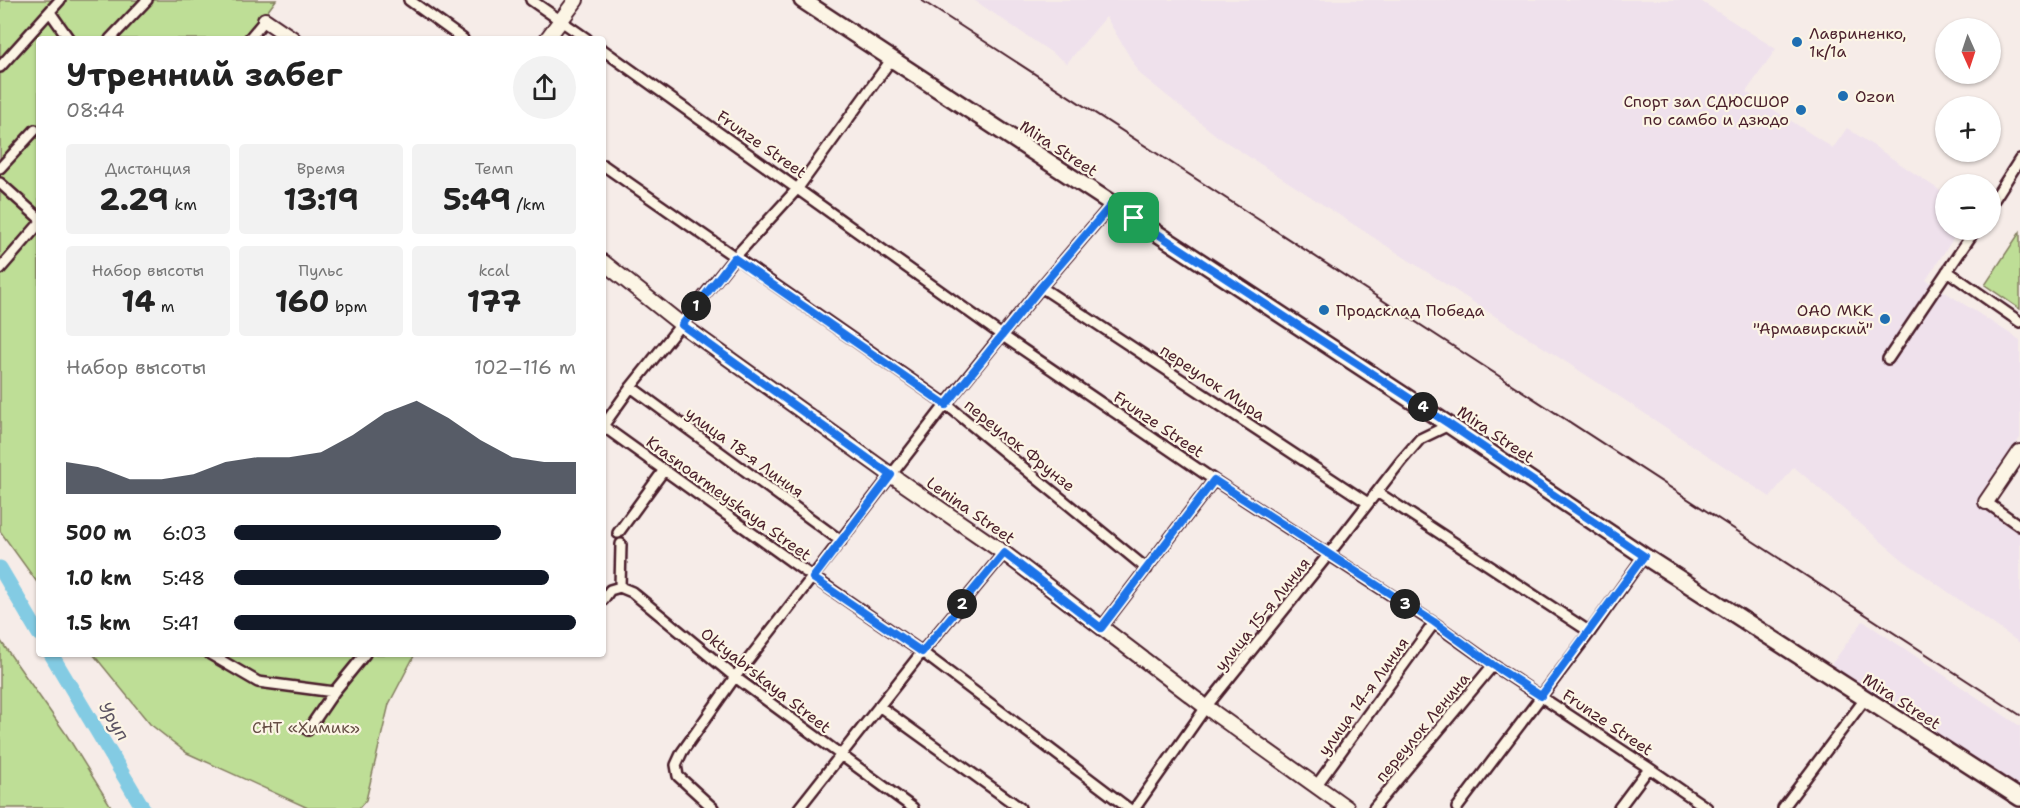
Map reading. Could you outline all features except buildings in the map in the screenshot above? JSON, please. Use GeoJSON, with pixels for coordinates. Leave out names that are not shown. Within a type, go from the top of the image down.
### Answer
{"type":"FeatureCollection","features":[{"type":"Feature","properties":{"kind":"main road"},"geometry":{"type":"LineString","coordinates":[[549,36],[576,0]]}},
{"type":"Feature","properties":{"kind":"main road","name":"Mira Street"},"geometry":{"type":"LineString","coordinates":[[802,0],[1449,424],[1644,556],[2020,798]]}},
{"type":"Feature","properties":{"kind":"main road"},"geometry":{"type":"LineString","coordinates":[[265,20],[289,36]]}},
{"type":"Feature","properties":{"kind":"main road","name":"Lenina Street"},"geometry":{"type":"LineString","coordinates":[[606,264],[682,325],[1004,553],[1206,707],[1347,808]]}},
{"type":"Feature","properties":{"kind":"main road"},"geometry":{"type":"LineString","coordinates":[[1986,502],[2020,452]]}},
{"type":"Feature","properties":{"kind":"street"},"geometry":{"type":"LineString","coordinates":[[0,67],[60,0]]}},
{"type":"Feature","properties":{"kind":"street"},"geometry":{"type":"LineString","coordinates":[[113,36],[147,0]]}},
{"type":"Feature","properties":{"kind":"street"},"geometry":{"type":"LineString","coordinates":[[409,0],[459,36]]}},
{"type":"Feature","properties":{"kind":"street"},"geometry":{"type":"LineString","coordinates":[[531,0],[583,36]]}},
{"type":"Feature","properties":{"kind":"street"},"geometry":{"type":"LineString","coordinates":[[50,12],[67,36]]}},
{"type":"Feature","properties":{"kind":"street"},"geometry":{"type":"LineString","coordinates":[[252,36],[265,20]]}},
{"type":"Feature","properties":{"kind":"street","name":"Frunze Street"},"geometry":{"type":"LineString","coordinates":[[606,52],[1003,336],[1214,480],[1434,622],[1493,665],[1707,808]]}},
{"type":"Feature","properties":{"kind":"street"},"geometry":{"type":"LineString","coordinates":[[606,422],[734,258],[798,188],[891,60]]}},
{"type":"Feature","properties":{"kind":"street"},"geometry":{"type":"LineString","coordinates":[[0,168],[35,130]]}},
{"type":"Feature","properties":{"kind":"street"},"geometry":{"type":"LineString","coordinates":[[2001,189],[2020,159]]}},
{"type":"Feature","properties":{"kind":"street","name":"переулок Фрунзе"},"geometry":{"type":"LineString","coordinates":[[606,167],[946,405],[1147,569]]}},
{"type":"Feature","properties":{"kind":"street"},"geometry":{"type":"LineString","coordinates":[[0,183],[36,215]]}},
{"type":"Feature","properties":{"kind":"street"},"geometry":{"type":"LineString","coordinates":[[713,808],[678,776],[676,765],[682,752],[735,677],[891,475],[1041,287],[1112,204]]}},
{"type":"Feature","properties":{"kind":"street"},"geometry":{"type":"LineString","coordinates":[[0,269],[36,228]]}},
{"type":"Feature","properties":{"kind":"street"},"geometry":{"type":"LineString","coordinates":[[1888,359],[1968,240]]}},
{"type":"Feature","properties":{"kind":"street"},"geometry":{"type":"LineString","coordinates":[[1947,271],[2020,322]]}},
{"type":"Feature","properties":{"kind":"street","name":"переулок Мира"},"geometry":{"type":"LineString","coordinates":[[1041,287],[1368,503]]}},
{"type":"Feature","properties":{"kind":"street","name":"улица 18-я Линия"},"geometry":{"type":"LineString","coordinates":[[631,387],[841,541]]}},
{"type":"Feature","properties":{"kind":"street","name":"улица 15-я Линия"},"geometry":{"type":"LineString","coordinates":[[1135,808],[1206,707],[1420,439],[1449,424]]}},
{"type":"Feature","properties":{"kind":"street","name":"Krasnoarmeyskaya Street"},"geometry":{"type":"LineString","coordinates":[[606,428],[813,578],[922,652],[1128,808]]}},
{"type":"Feature","properties":{"kind":"street"},"geometry":{"type":"LineString","coordinates":[[618,533],[664,470]]}},
{"type":"Feature","properties":{"kind":"street"},"geometry":{"type":"LineString","coordinates":[[1101,628],[1214,480]]}},
{"type":"Feature","properties":{"kind":"street"},"geometry":{"type":"LineString","coordinates":[[1377,492],[1590,632]]}},
{"type":"Feature","properties":{"kind":"street"},"geometry":{"type":"LineString","coordinates":[[1986,502],[2020,526]]}},
{"type":"Feature","properties":{"kind":"street"},"geometry":{"type":"LineString","coordinates":[[606,596],[610,590],[620,587],[621,544]]}},
{"type":"Feature","properties":{"kind":"street"},"geometry":{"type":"LineString","coordinates":[[799,808],[922,652],[1004,553]]}},
{"type":"Feature","properties":{"kind":"street"},"geometry":{"type":"LineString","coordinates":[[1456,808],[1590,632],[1644,556]]}},
{"type":"Feature","properties":{"kind":"street","name":"Oktyabrskaya Street"},"geometry":{"type":"LineString","coordinates":[[620,587],[632,592],[735,677],[913,808]]}},
{"type":"Feature","properties":{"kind":"street","name":"улица 14-я Линия"},"geometry":{"type":"LineString","coordinates":[[1316,786],[1434,622]]}},
{"type":"Feature","properties":{"kind":"street"},"geometry":{"type":"LineString","coordinates":[[215,657],[258,682],[334,692]]}},
{"type":"Feature","properties":{"kind":"street"},"geometry":{"type":"LineString","coordinates":[[308,730],[334,692],[363,657]]}},
{"type":"Feature","properties":{"kind":"street","name":"переулок Ленина"},"geometry":{"type":"LineString","coordinates":[[1374,808],[1493,665]]}},
{"type":"Feature","properties":{"kind":"street"},"geometry":{"type":"LineString","coordinates":[[1783,808],[1866,699]]}},
{"type":"Feature","properties":{"kind":"street"},"geometry":{"type":"LineString","coordinates":[[879,706],[1020,808]]}},
{"type":"Feature","properties":{"kind":"street"},"geometry":{"type":"LineString","coordinates":[[1619,808],[1649,768]]}},
{"type":"Feature","properties":{"kind":"shaded area"},"geometry":{"type":"Polygon","coordinates":[[[974,0],[1699,0],[1776,49],[1746,92],[1833,148],[1847,128],[1935,187],[1935,240],[1952,240],[1926,280],[2020,340],[2020,438],[1977,503],[2020,534],[2020,643],[1903,560],[1794,467],[1770,497],[1217,136],[1140,74],[1106,17],[1067,63],[974,0]]]}},
{"type":"Feature","properties":{"kind":"shaded area"},"geometry":{"type":"Polygon","coordinates":[[[1863,621],[2020,726],[2020,788],[1831,665],[1863,621]]]}},
{"type":"Feature","properties":{"kind":"green space"},"geometry":{"type":"Polygon","coordinates":[[[0,0],[276,0],[262,19],[244,36],[36,36],[36,581],[0,531],[0,0]]]}},
{"type":"Feature","properties":{"kind":"green space"},"geometry":{"type":"Polygon","coordinates":[[[2020,232],[2020,309],[1985,285],[2020,232]]]}},
{"type":"Feature","properties":{"kind":"green space"},"geometry":{"type":"Polygon","coordinates":[[[0,640],[66,734],[112,808],[0,808],[0,640]]]}},
{"type":"Feature","properties":{"kind":"green space","name":"СНТ «Химик»"},"geometry":{"type":"Polygon","coordinates":[[[95,657],[413,657],[389,704],[366,800],[359,808],[308,808],[187,753],[150,724],[95,657]]]}},
{"type":"Feature","properties":{"kind":"waterway","name":"Уруп"},"geometry":{"type":"LineString","coordinates":[[0,568],[36,629]]}},
{"type":"Feature","properties":{"kind":"waterway","name":"Уруп"},"geometry":{"type":"LineString","coordinates":[[53,657],[143,808]]}},
{"type":"Feature","properties":{"kind":"railway"},"geometry":{"type":"LineString","coordinates":[[921,0],[2020,715]]}},
{"type":"Feature","properties":{"kind":"place","name":"Лавриненко, 1к/1а"},"geometry":{"type":"Point","coordinates":[1797,42]}},
{"type":"Feature","properties":{"kind":"place","name":"Ozon"},"geometry":{"type":"Point","coordinates":[1843,96]}},
{"type":"Feature","properties":{"kind":"place","name":"Спорт зал СДЮСШОР по самбо и дзюдо"},"geometry":{"type":"Point","coordinates":[1801,110]}},
{"type":"Feature","properties":{"kind":"place","name":"Продсклад Победа"},"geometry":{"type":"Point","coordinates":[1324,310]}},
{"type":"Feature","properties":{"kind":"place","name":"ОАО МКК \"Армавирский\""},"geometry":{"type":"Point","coordinates":[1885,319]}},
{"type":"Feature","properties":{"kind":"route"},"geometry":{"type":"LineString","coordinates":[[1112,204],[1134,218],[1449,424],[1644,556],[1541,696],[1493,665],[1434,622],[1214,480],[1101,628],[1004,553],[922,652],[813,578],[891,475],[682,325],[734,258],[946,405],[1041,287],[1112,204]]}}]}
